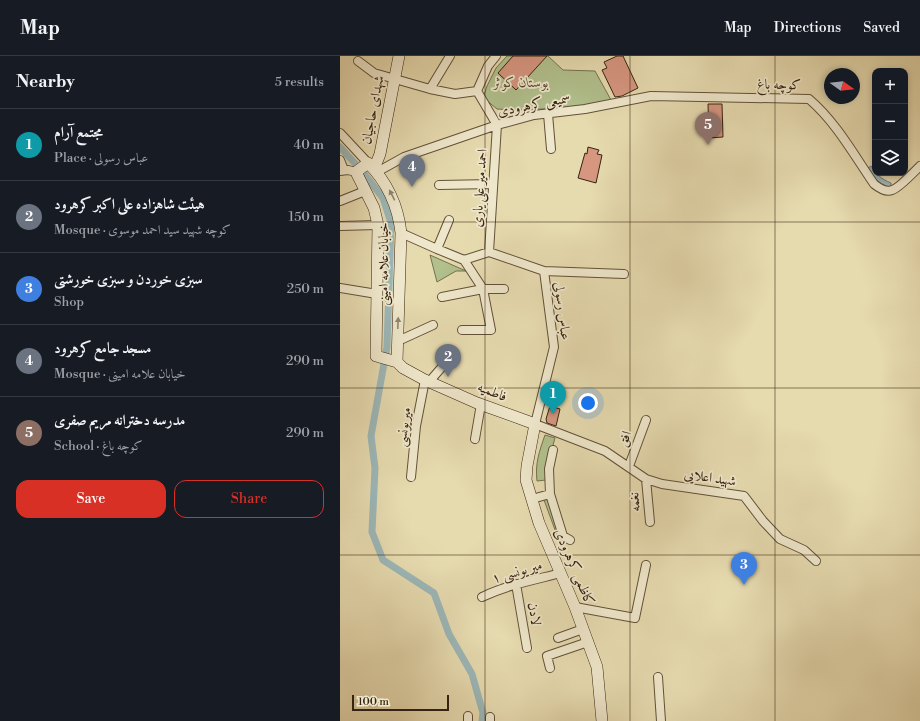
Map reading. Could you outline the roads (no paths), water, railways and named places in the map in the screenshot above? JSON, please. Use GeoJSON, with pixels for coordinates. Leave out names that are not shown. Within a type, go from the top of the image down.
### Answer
{"type":"FeatureCollection","features":[{"type":"Feature","properties":{"kind":"street","name":"شهدای حاجیان"},"geometry":{"type":"LineString","coordinates":[[373,168],[380,154],[399,56]]}},
{"type":"Feature","properties":{"kind":"street"},"geometry":{"type":"LineString","coordinates":[[430,89],[450,56]]}},
{"type":"Feature","properties":{"kind":"street"},"geometry":{"type":"LineString","coordinates":[[477,91],[488,66],[496,56]]}},
{"type":"Feature","properties":{"kind":"street"},"geometry":{"type":"LineString","coordinates":[[358,61],[374,73],[394,80],[455,94],[477,91]]}},
{"type":"Feature","properties":{"kind":"street"},"geometry":{"type":"LineString","coordinates":[[477,91],[497,125]]}},
{"type":"Feature","properties":{"kind":"street","name":"سمیعی کرهرودی"},"geometry":{"type":"LineString","coordinates":[[373,168],[497,125],[534,115],[585,109],[651,96],[704,97]]}},
{"type":"Feature","properties":{"kind":"street","name":"کوچه باغ"},"geometry":{"type":"LineString","coordinates":[[704,97],[809,99],[832,121],[874,184],[880,189],[886,191],[893,190],[920,166]]}},
{"type":"Feature","properties":{"kind":"street"},"geometry":{"type":"LineString","coordinates":[[548,114],[551,149]]}},
{"type":"Feature","properties":{"kind":"street","name":"احمد میر علی یاری"},"geometry":{"type":"LineString","coordinates":[[489,252],[497,125]]}},
{"type":"Feature","properties":{"kind":"street"},"geometry":{"type":"LineString","coordinates":[[340,133],[373,168]]}},
{"type":"Feature","properties":{"kind":"street"},"geometry":{"type":"LineString","coordinates":[[340,160],[342,171],[356,172],[373,168]]}},
{"type":"Feature","properties":{"kind":"street","name":"خیابان علامه امینی"},"geometry":{"type":"LineString","coordinates":[[373,168],[390,190],[398,210],[402,233],[397,362]]}},
{"type":"Feature","properties":{"kind":"street","name":"خیابان علامه امینی"},"geometry":{"type":"LineString","coordinates":[[356,172],[374,208],[378,225],[376,356]]}},
{"type":"Feature","properties":{"kind":"street"},"geometry":{"type":"LineString","coordinates":[[439,185],[493,184]]}},
{"type":"Feature","properties":{"kind":"street"},"geometry":{"type":"LineString","coordinates":[[340,201],[365,191]]}},
{"type":"Feature","properties":{"kind":"street"},"geometry":{"type":"LineString","coordinates":[[437,249],[449,220]]}},
{"type":"Feature","properties":{"kind":"street"},"geometry":{"type":"LineString","coordinates":[[340,226],[378,225]]}},
{"type":"Feature","properties":{"kind":"street"},"geometry":{"type":"LineString","coordinates":[[402,233],[464,260],[483,289],[491,330],[462,330]]}},
{"type":"Feature","properties":{"kind":"street"},"geometry":{"type":"LineString","coordinates":[[464,260],[489,252]]}},
{"type":"Feature","properties":{"kind":"street","name":"عباس رسولی"},"geometry":{"type":"LineString","coordinates":[[489,252],[544,271],[624,274]]}},
{"type":"Feature","properties":{"kind":"street","name":"عباس رسولی"},"geometry":{"type":"LineString","coordinates":[[535,424],[554,347],[544,271]]}},
{"type":"Feature","properties":{"kind":"street"},"geometry":{"type":"LineString","coordinates":[[340,288],[377,294]]}},
{"type":"Feature","properties":{"kind":"street"},"geometry":{"type":"LineString","coordinates":[[442,297],[483,289],[504,289]]}},
{"type":"Feature","properties":{"kind":"street"},"geometry":{"type":"LineString","coordinates":[[398,342],[433,325]]}},
{"type":"Feature","properties":{"kind":"street","name":"فاطمیه"},"geometry":{"type":"LineString","coordinates":[[376,356],[397,362],[403,368],[427,381],[481,404],[535,424]]}},
{"type":"Feature","properties":{"kind":"street"},"geometry":{"type":"LineString","coordinates":[[427,381],[448,360]]}},
{"type":"Feature","properties":{"kind":"street","name":"میریونسی"},"geometry":{"type":"LineString","coordinates":[[411,478],[416,426],[427,381]]}},
{"type":"Feature","properties":{"kind":"street"},"geometry":{"type":"LineString","coordinates":[[475,438],[481,404]]}},
{"type":"Feature","properties":{"kind":"street","name":"افق"},"geometry":{"type":"LineString","coordinates":[[629,466],[646,420]]}},
{"type":"Feature","properties":{"kind":"street"},"geometry":{"type":"LineString","coordinates":[[535,424],[606,451],[646,479]]}},
{"type":"Feature","properties":{"kind":"street","name":"کاظمی کرهرودی"},"geometry":{"type":"LineString","coordinates":[[535,424],[527,466],[526,480],[539,522],[575,607],[597,667],[602,721]]}},
{"type":"Feature","properties":{"kind":"street"},"geometry":{"type":"LineString","coordinates":[[553,450],[549,469],[550,494],[563,536],[570,540]]}},
{"type":"Feature","properties":{"kind":"street","name":"نغمه"},"geometry":{"type":"LineString","coordinates":[[646,479],[650,522]]}},
{"type":"Feature","properties":{"kind":"street","name":"شهید اعلایی"},"geometry":{"type":"LineString","coordinates":[[646,479],[662,484],[744,496],[763,521],[780,539],[804,550],[816,561]]}},
{"type":"Feature","properties":{"kind":"street"},"geometry":{"type":"LineString","coordinates":[[532,499],[550,494]]}},
{"type":"Feature","properties":{"kind":"street"},"geometry":{"type":"LineString","coordinates":[[575,607],[636,618],[646,565]]}},
{"type":"Feature","properties":{"kind":"street","name":"میر یونسی ۱"},"geometry":{"type":"LineString","coordinates":[[482,597],[496,590],[561,573]]}},
{"type":"Feature","properties":{"kind":"street","name":"لادن"},"geometry":{"type":"LineString","coordinates":[[516,584],[527,648]]}},
{"type":"Feature","properties":{"kind":"street"},"geometry":{"type":"LineString","coordinates":[[558,638],[583,629]]}},
{"type":"Feature","properties":{"kind":"street"},"geometry":{"type":"LineString","coordinates":[[550,668],[547,656],[588,642]]}},
{"type":"Feature","properties":{"kind":"street"},"geometry":{"type":"LineString","coordinates":[[658,677],[661,721]]}},
{"type":"Feature","properties":{"kind":"water"},"geometry":{"type":"Polygon","coordinates":[[[871,166],[872,167],[872,175],[868,168],[871,166]]]}},
{"type":"Feature","properties":{"kind":"water"},"geometry":{"type":"Polygon","coordinates":[[[873,176],[879,176],[891,183],[891,187],[883,185],[873,176]]]}},
{"type":"Feature","properties":{"kind":"waterway"},"geometry":{"type":"LineString","coordinates":[[340,147],[362,171],[383,198],[391,223],[387,347],[371,436],[375,468],[372,532],[383,560],[434,593],[449,634],[472,674],[483,713],[482,721]]}},
{"type":"Feature","properties":{"kind":"place","name":"مدرسه دخترانه مریم صفری"},"geometry":{"type":"Point","coordinates":[708,145]}},
{"type":"Feature","properties":{"kind":"place","name":"مسجد جامع کرهرود"},"geometry":{"type":"Point","coordinates":[412,187]}},
{"type":"Feature","properties":{"kind":"place","name":"هیئت شاهزاده علی اکبر کرهرود"},"geometry":{"type":"Point","coordinates":[448,377]}},
{"type":"Feature","properties":{"kind":"place","name":"مجتمع آرام"},"geometry":{"type":"Point","coordinates":[553,414]}},
{"type":"Feature","properties":{"kind":"place","name":"سبزی خوردن و سبزی خورشتی"},"geometry":{"type":"Point","coordinates":[744,585]}},
{"type":"Feature","properties":{"kind":"park label","name":"بوستان کوثر"},"geometry":{"type":"Point","coordinates":[521,83]}}]}
